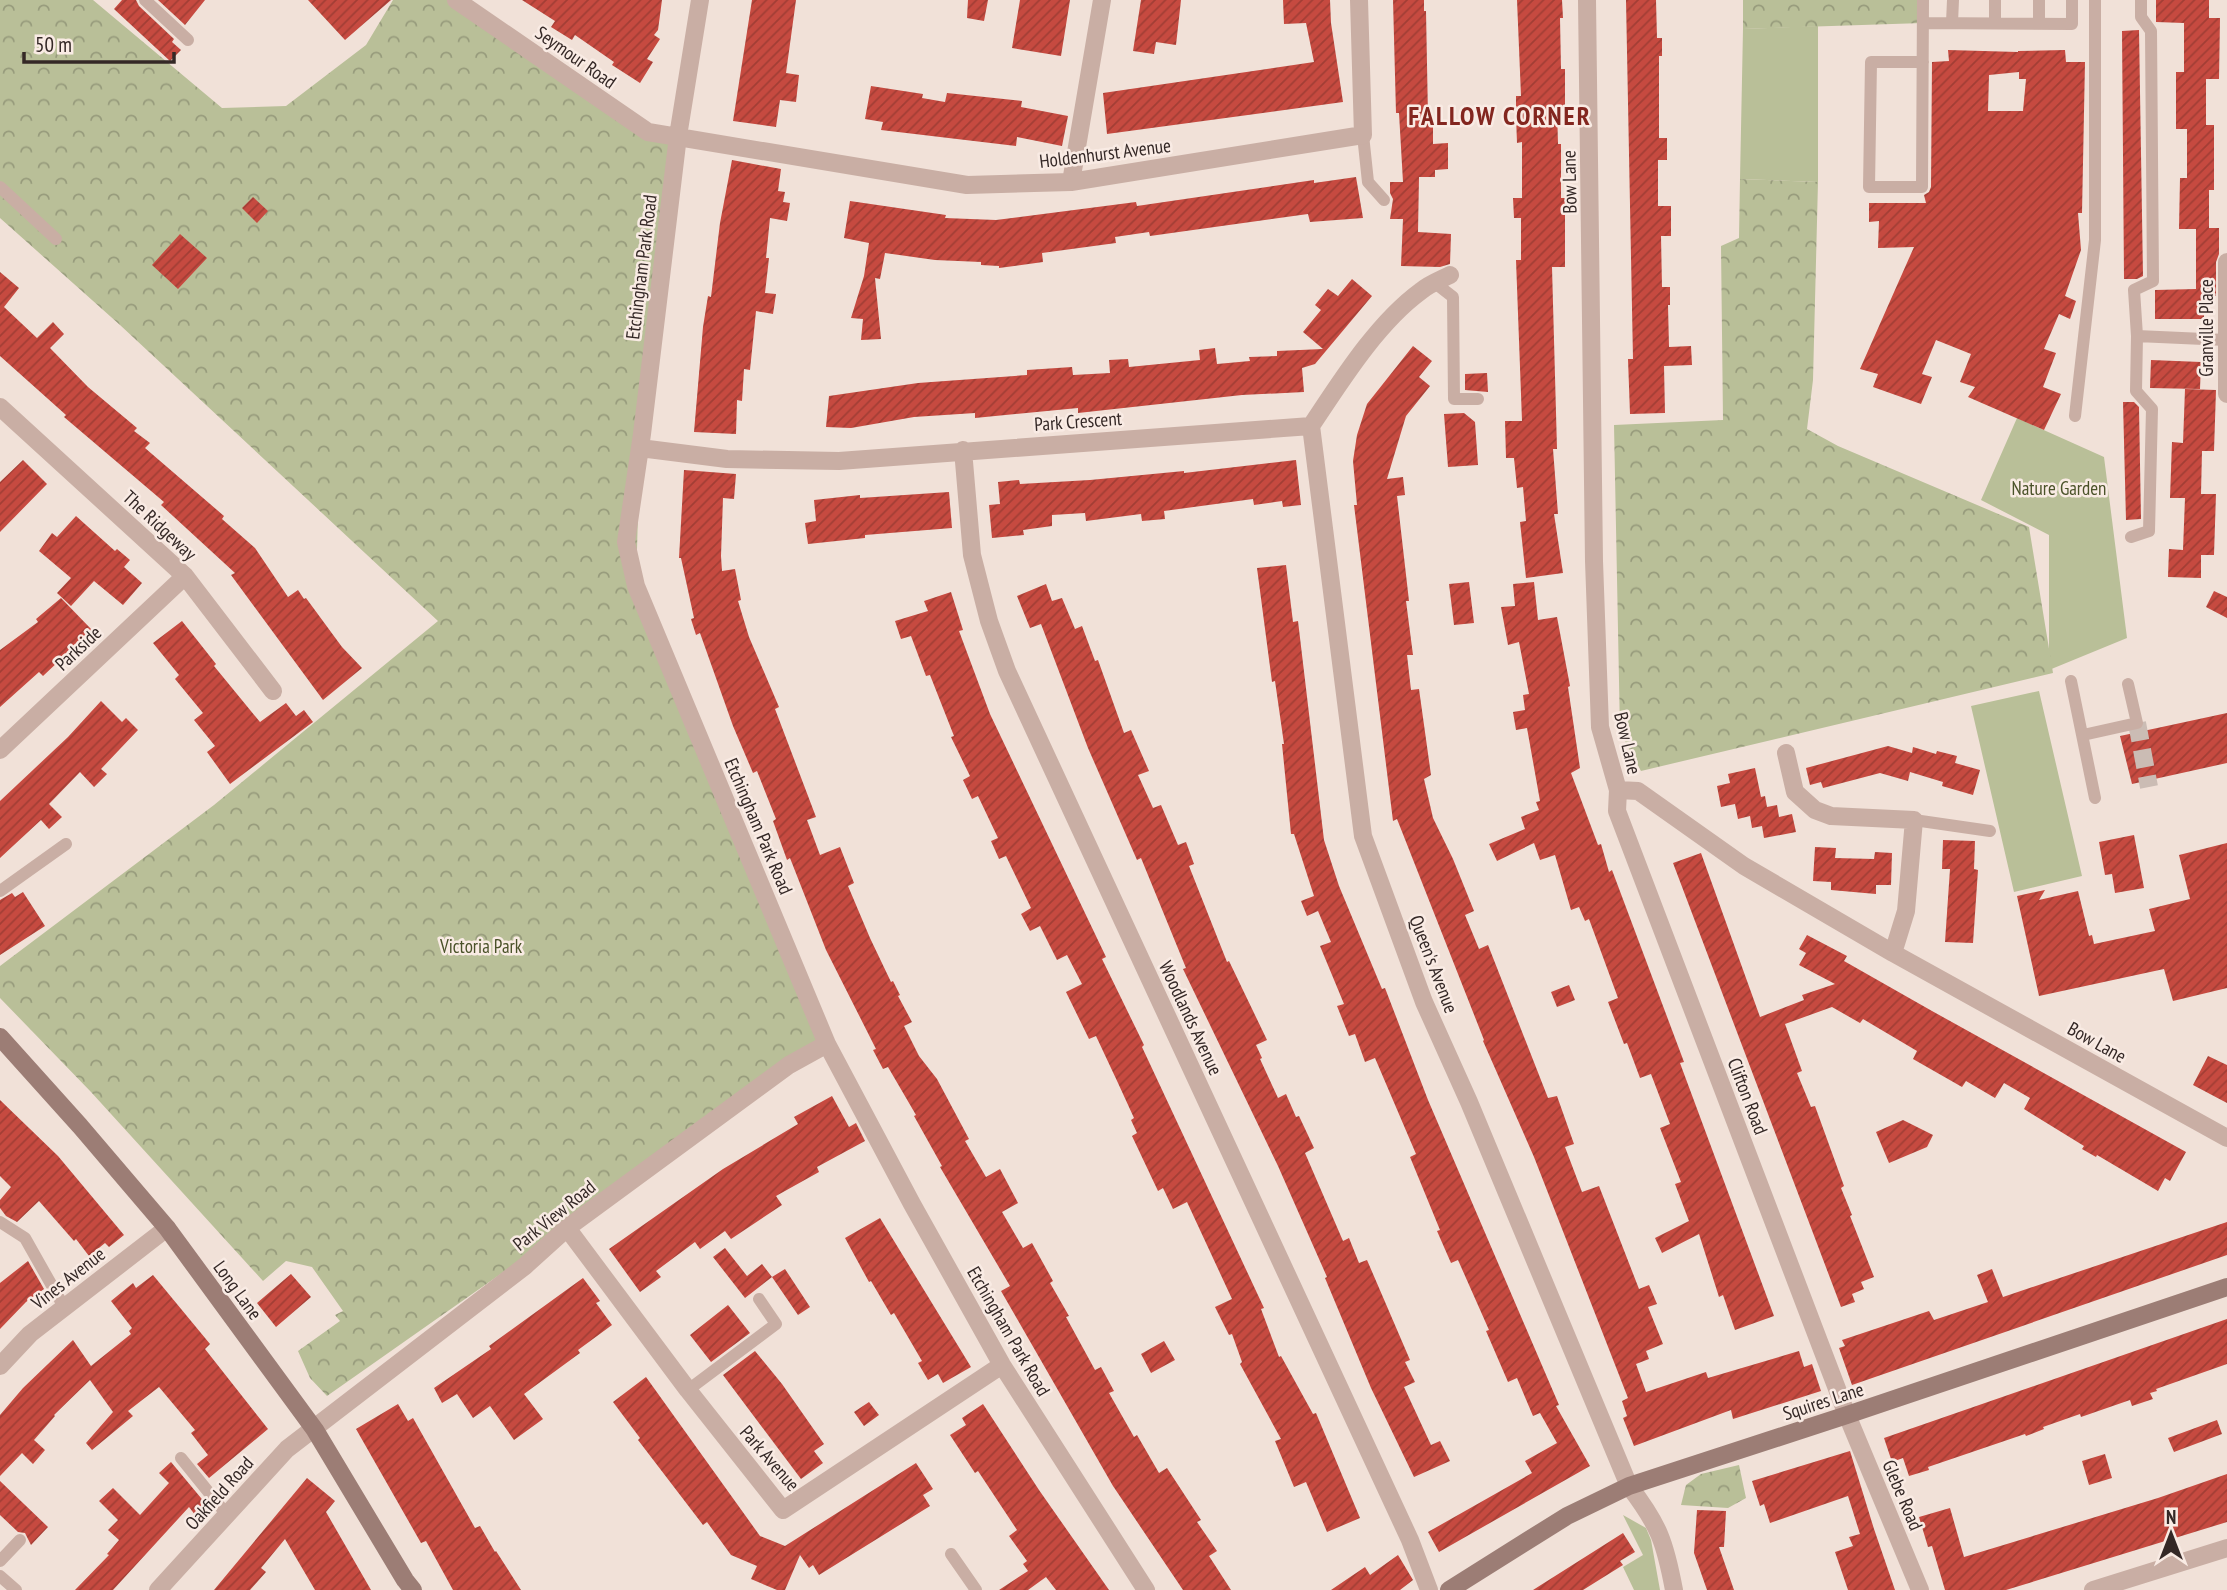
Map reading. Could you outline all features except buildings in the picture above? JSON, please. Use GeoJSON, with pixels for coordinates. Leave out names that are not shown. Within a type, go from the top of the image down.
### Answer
{"type":"FeatureCollection","features":[{"type":"Feature","properties":{"kind":"street","name":"Seymour Road"},"geometry":{"type":"LineString","coordinates":[[456,0],[648,132],[678,136]]}},
{"type":"Feature","properties":{"kind":"street","name":"Etchingham Park Road"},"geometry":{"type":"LineString","coordinates":[[700,0],[678,136],[626,542],[636,586],[827,1044],[1002,1365],[1146,1590]]}},
{"type":"Feature","properties":{"kind":"street"},"geometry":{"type":"LineString","coordinates":[[1071,182],[1101,0]]}},
{"type":"Feature","properties":{"kind":"street"},"geometry":{"type":"LineString","coordinates":[[1359,0],[1363,135]]}},
{"type":"Feature","properties":{"kind":"street","name":"Bow Lane"},"geometry":{"type":"LineString","coordinates":[[1587,0],[1594,561],[1600,727],[1618,790],[1638,791],[1744,866],[1893,953],[2227,1138]]}},
{"type":"Feature","properties":{"kind":"street","name":"Holdenhurst Avenue"},"geometry":{"type":"LineString","coordinates":[[678,136],[967,185],[1071,182],[1363,135]]}},
{"type":"Feature","properties":{"kind":"street","name":"Granville Place"},"geometry":{"type":"LineString","coordinates":[[2227,262],[2227,394]]}},
{"type":"Feature","properties":{"kind":"street"},"geometry":{"type":"LineString","coordinates":[[1311,426],[1343,377],[1389,321],[1421,290],[1442,279]]}},
{"type":"Feature","properties":{"kind":"street","name":"The Ridgeway"},"geometry":{"type":"LineString","coordinates":[[3,417],[185,576],[273,691]]}},
{"type":"Feature","properties":{"kind":"street","name":"Park Crescent"},"geometry":{"type":"LineString","coordinates":[[640,447],[727,459],[838,461],[1311,426]]}},
{"type":"Feature","properties":{"kind":"street","name":"Queen's Avenue"},"geometry":{"type":"LineString","coordinates":[[1311,426],[1363,836],[1424,1002],[1469,1102],[1629,1486],[1651,1514],[1666,1548],[1674,1590]]}},
{"type":"Feature","properties":{"kind":"street","name":"Woodlands Avenue"},"geometry":{"type":"LineString","coordinates":[[963,450],[972,555],[989,621],[1007,671],[1404,1527],[1429,1590]]}},
{"type":"Feature","properties":{"kind":"street","name":"Parkside"},"geometry":{"type":"LineString","coordinates":[[0,750],[185,576]]}},
{"type":"Feature","properties":{"kind":"street"},"geometry":{"type":"LineString","coordinates":[[1786,753],[1795,792],[1815,810],[1830,816],[1914,820],[1906,911],[1893,953]]}},
{"type":"Feature","properties":{"kind":"street","name":"Clifton Road"},"geometry":{"type":"LineString","coordinates":[[1618,790],[1617,811],[1847,1415]]}},
{"type":"Feature","properties":{"kind":"street","name":"Long Lane"},"geometry":{"type":"LineString","coordinates":[[0,1037],[167,1228],[315,1430],[413,1590]]}},
{"type":"Feature","properties":{"kind":"street","name":"Park View Road"},"geometry":{"type":"LineString","coordinates":[[315,1430],[525,1266],[567,1228],[789,1065],[827,1044]]}},
{"type":"Feature","properties":{"kind":"street","name":"Vines Avenue"},"geometry":{"type":"LineString","coordinates":[[0,1366],[30,1334],[167,1228]]}},
{"type":"Feature","properties":{"kind":"street","name":"Park Avenue"},"geometry":{"type":"LineString","coordinates":[[567,1228],[688,1390],[783,1510],[1002,1365]]}},
{"type":"Feature","properties":{"kind":"street","name":"Squires Lane"},"geometry":{"type":"LineString","coordinates":[[1449,1590],[1567,1517],[1629,1486],[2227,1287]]}},
{"type":"Feature","properties":{"kind":"street","name":"Glebe Road"},"geometry":{"type":"LineString","coordinates":[[1847,1415],[1920,1590]]}},
{"type":"Feature","properties":{"kind":"street","name":"Oakfield Road"},"geometry":{"type":"LineString","coordinates":[[158,1590],[287,1449],[315,1430]]}},
{"type":"Feature","properties":{"kind":"street"},"geometry":{"type":"LineString","coordinates":[[2093,1590],[2227,1548]]}},
{"type":"Feature","properties":{"kind":"lane"},"geometry":{"type":"LineString","coordinates":[[145,0],[188,40]]}},
{"type":"Feature","properties":{"kind":"lane"},"geometry":{"type":"LineString","coordinates":[[1923,0],[1923,62],[1922,187],[1869,187],[1871,62],[1923,62]]}},
{"type":"Feature","properties":{"kind":"lane"},"geometry":{"type":"LineString","coordinates":[[1952,23],[1953,0]]}},
{"type":"Feature","properties":{"kind":"lane"},"geometry":{"type":"LineString","coordinates":[[1995,0],[1995,23]]}},
{"type":"Feature","properties":{"kind":"lane"},"geometry":{"type":"LineString","coordinates":[[2039,0],[2039,24]]}},
{"type":"Feature","properties":{"kind":"lane"},"geometry":{"type":"LineString","coordinates":[[1923,23],[2072,24],[2072,0]]}},
{"type":"Feature","properties":{"kind":"lane"},"geometry":{"type":"LineString","coordinates":[[2075,416],[2095,240],[2095,0]]}},
{"type":"Feature","properties":{"kind":"lane"},"geometry":{"type":"LineString","coordinates":[[2131,537],[2149,531],[2152,409],[2136,391],[2134,290],[2153,281],[2151,31],[2141,17],[2141,0]]}},
{"type":"Feature","properties":{"kind":"lane"},"geometry":{"type":"LineString","coordinates":[[1363,135],[1368,182],[1384,200]]}},
{"type":"Feature","properties":{"kind":"lane"},"geometry":{"type":"LineString","coordinates":[[0,187],[56,239]]}},
{"type":"Feature","properties":{"kind":"lane"},"geometry":{"type":"LineString","coordinates":[[1442,279],[1453,297],[1454,399],[1478,399]]}},
{"type":"Feature","properties":{"kind":"lane"},"geometry":{"type":"LineString","coordinates":[[2137,336],[2226,340]]}},
{"type":"Feature","properties":{"kind":"lane"},"geometry":{"type":"LineString","coordinates":[[2071,681],[2095,798]]}},
{"type":"Feature","properties":{"kind":"lane"},"geometry":{"type":"LineString","coordinates":[[2082,735],[2137,723],[2128,684]]}},
{"type":"Feature","properties":{"kind":"lane"},"geometry":{"type":"LineString","coordinates":[[1914,820],[1990,831]]}},
{"type":"Feature","properties":{"kind":"lane"},"geometry":{"type":"LineString","coordinates":[[0,891],[66,844]]}},
{"type":"Feature","properties":{"kind":"lane"},"geometry":{"type":"LineString","coordinates":[[0,1222],[25,1238],[64,1307]]}},
{"type":"Feature","properties":{"kind":"lane"},"geometry":{"type":"LineString","coordinates":[[688,1390],[776,1324],[760,1299]]}},
{"type":"Feature","properties":{"kind":"lane"},"geometry":{"type":"LineString","coordinates":[[181,1458],[227,1515]]}},
{"type":"Feature","properties":{"kind":"lane"},"geometry":{"type":"LineString","coordinates":[[0,1562],[20,1540]]}},
{"type":"Feature","properties":{"kind":"lane"},"geometry":{"type":"LineString","coordinates":[[951,1554],[976,1590]]}},
{"type":"Feature","properties":{"kind":"lane"},"geometry":{"type":"LineString","coordinates":[[0,1576],[16,1590]]}},
{"type":"Feature","properties":{"kind":"green space","name":"Victoria Park"},"geometry":{"type":"Polygon","coordinates":[[[0,0],[93,0],[222,108],[286,106],[366,45],[393,0],[457,0],[650,133],[676,138],[640,443],[636,585],[828,1044],[327,1396],[310,1378],[298,1351],[340,1321],[335,1315],[343,1311],[312,1267],[286,1261],[263,1281],[91,1092],[0,998],[0,966],[214,805],[438,621],[120,325],[0,218],[0,0]]]}},
{"type":"Feature","properties":{"kind":"green space"},"geometry":{"type":"Polygon","coordinates":[[[1743,0],[1924,0],[1923,23],[1743,29],[1743,0]]]}},
{"type":"Feature","properties":{"kind":"green space"},"geometry":{"type":"Polygon","coordinates":[[[1818,26],[1818,182],[1740,179],[1743,29],[1818,26]]]}},
{"type":"Feature","properties":{"kind":"green space"},"geometry":{"type":"Polygon","coordinates":[[[1740,179],[1818,182],[1813,380],[1807,429],[1838,446],[2029,527],[2053,673],[1641,771],[1620,732],[1614,425],[1723,420],[1721,246],[1739,238],[1740,179]]]}},
{"type":"Feature","properties":{"kind":"green space","name":"Nature Garden"},"geometry":{"type":"Polygon","coordinates":[[[2017,418],[2104,457],[2127,638],[2049,670],[2049,535],[1981,500],[2017,418]]]}},
{"type":"Feature","properties":{"kind":"green space"},"geometry":{"type":"Polygon","coordinates":[[[2039,691],[2082,876],[2014,892],[1971,706],[2039,691]]]}},
{"type":"Feature","properties":{"kind":"green space"},"geometry":{"type":"Polygon","coordinates":[[[1739,1465],[1746,1498],[1728,1508],[1681,1505],[1686,1485],[1701,1474],[1739,1465]]]}},
{"type":"Feature","properties":{"kind":"green space"},"geometry":{"type":"Polygon","coordinates":[[[1623,1515],[1646,1528],[1651,1540],[1660,1590],[1634,1590],[1623,1567],[1643,1555],[1623,1515]]]}},
{"type":"Feature","properties":{"kind":"tunnel"},"geometry":{"type":"LineString","coordinates":[[2137,723],[2149,787]]}},
{"type":"Feature","properties":{"kind":"district","name":"FALLOW CORNER"},"geometry":{"type":"Point","coordinates":[1500,115]}}]}
